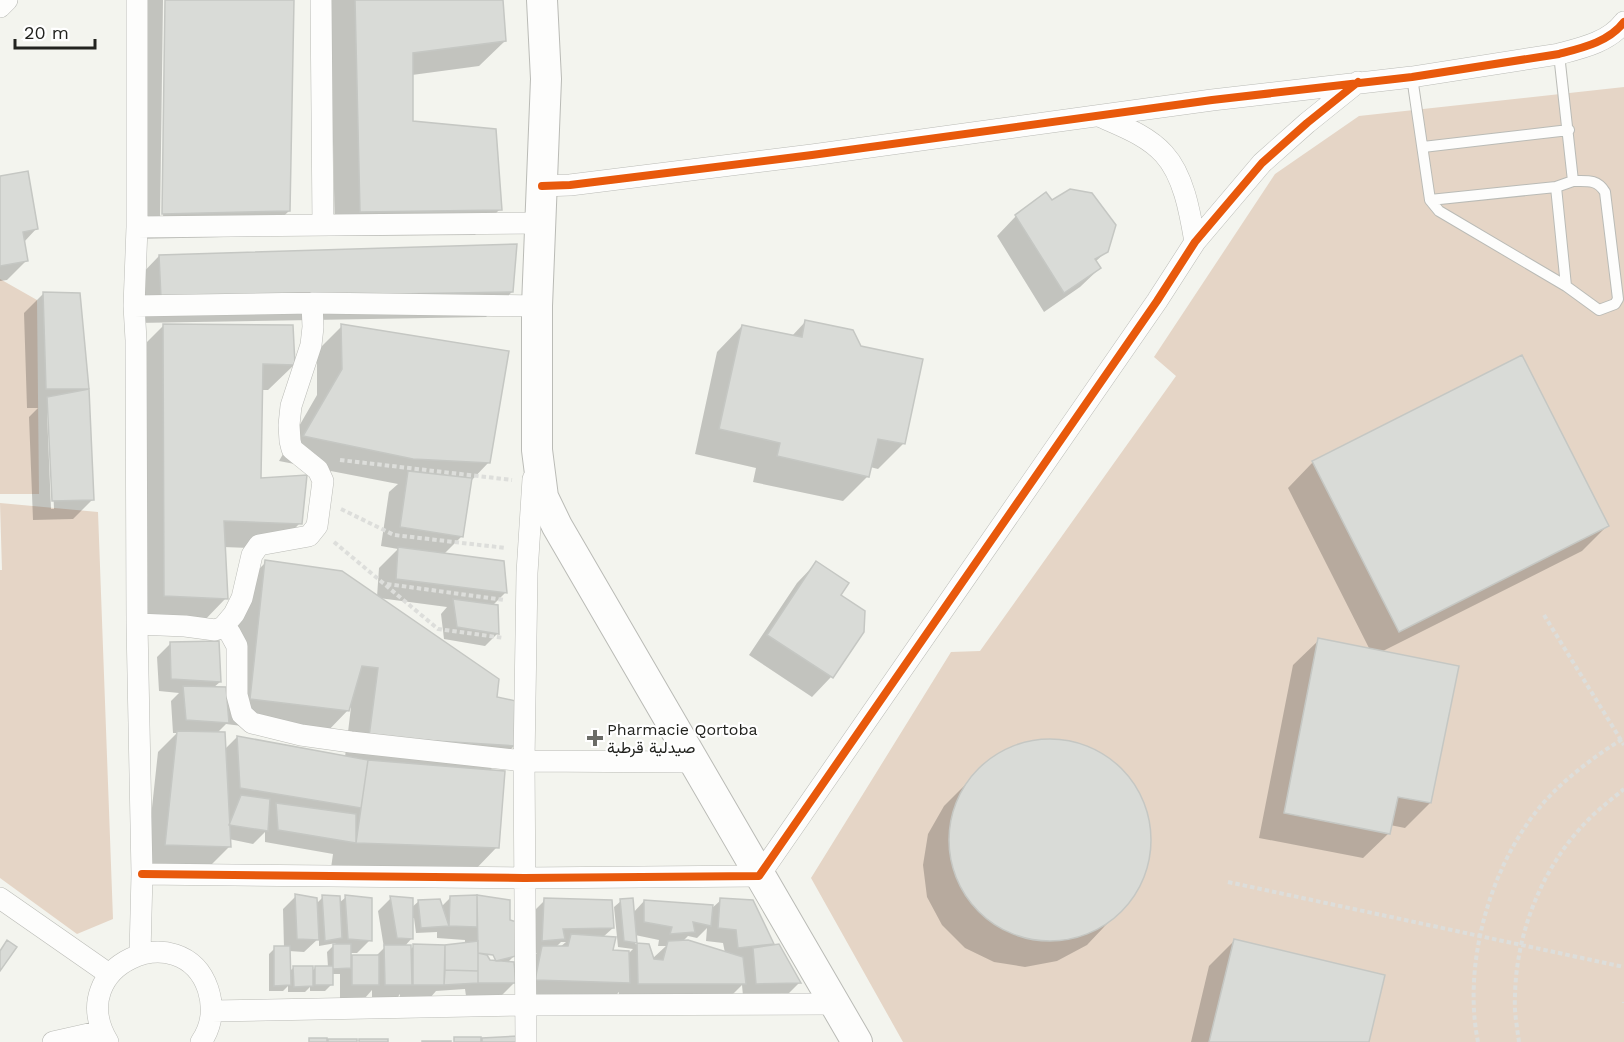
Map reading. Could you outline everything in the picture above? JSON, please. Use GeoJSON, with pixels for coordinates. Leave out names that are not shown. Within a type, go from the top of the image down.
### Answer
{"type":"FeatureCollection","features":[{"type":"Feature","properties":{"kind":"street"},"geometry":{"type":"LineString","coordinates":[[0,7],[7,0]]}},
{"type":"Feature","properties":{"kind":"street"},"geometry":{"type":"LineString","coordinates":[[137,0],[137,226],[134,306],[142,874],[140,954]]}},
{"type":"Feature","properties":{"kind":"street"},"geometry":{"type":"LineString","coordinates":[[321,0],[323,225]]}},
{"type":"Feature","properties":{"kind":"street"},"geometry":{"type":"LineString","coordinates":[[526,1042],[524,762],[528,551],[537,450],[537,306],[546,79],[542,0]]}},
{"type":"Feature","properties":{"kind":"street"},"geometry":{"type":"LineString","coordinates":[[542,186],[812,155],[1358,82],[1412,77],[1558,54],[1582,48],[1606,38],[1624,22]]}},
{"type":"Feature","properties":{"kind":"street"},"geometry":{"type":"LineString","coordinates":[[759,876],[1144,320],[1195,242],[1262,163],[1358,82]]}},
{"type":"Feature","properties":{"kind":"street"},"geometry":{"type":"LineString","coordinates":[[1099,116],[1128,128],[1165,154],[1188,202],[1195,242]]}},
{"type":"Feature","properties":{"kind":"street"},"geometry":{"type":"LineString","coordinates":[[137,226],[540,223]]}},
{"type":"Feature","properties":{"kind":"street"},"geometry":{"type":"LineString","coordinates":[[134,306],[312,303],[537,306]]}},
{"type":"Feature","properties":{"kind":"street"},"geometry":{"type":"LineString","coordinates":[[137,624],[215,630],[223,627],[234,614],[242,598],[252,555],[260,545],[309,536],[316,526],[324,481],[313,466],[292,449],[290,441],[291,406],[311,345],[312,303]]}},
{"type":"Feature","properties":{"kind":"street"},"geometry":{"type":"LineString","coordinates":[[537,450],[543,496],[557,526],[857,1042]]}},
{"type":"Feature","properties":{"kind":"street"},"geometry":{"type":"LineString","coordinates":[[223,627],[230,633],[237,646],[237,695],[242,714],[252,723],[301,735],[524,762],[693,762]]}},
{"type":"Feature","properties":{"kind":"street"},"geometry":{"type":"LineString","coordinates":[[142,874],[524,878],[759,876]]}},
{"type":"Feature","properties":{"kind":"street"},"geometry":{"type":"LineString","coordinates":[[0,898],[109,974]]}},
{"type":"Feature","properties":{"kind":"street"},"geometry":{"type":"LineString","coordinates":[[53,1042],[105,1036],[98,1005],[101,989],[109,974],[118,965],[140,954],[167,953],[191,965],[207,986],[212,1011],[206,1034],[201,1042]]}},
{"type":"Feature","properties":{"kind":"street"},"geometry":{"type":"LineString","coordinates":[[212,1011],[526,1005],[834,1004]]}},
{"type":"Feature","properties":{"kind":"lane"},"geometry":{"type":"LineString","coordinates":[[1558,54],[1569,130],[1573,181]]}},
{"type":"Feature","properties":{"kind":"lane"},"geometry":{"type":"LineString","coordinates":[[1412,77],[1430,200],[1439,211],[1566,286],[1597,310],[1615,304],[1617,299],[1605,192],[1593,181],[1573,181],[1556,187],[1430,200]]}},
{"type":"Feature","properties":{"kind":"lane"},"geometry":{"type":"LineString","coordinates":[[1423,147],[1569,130]]}},
{"type":"Feature","properties":{"kind":"lane"},"geometry":{"type":"LineString","coordinates":[[1556,187],[1566,286]]}},
{"type":"Feature","properties":{"kind":"path"},"geometry":{"type":"LineString","coordinates":[[298,455],[533,482]]}},
{"type":"Feature","properties":{"kind":"path"},"geometry":{"type":"LineString","coordinates":[[321,499],[393,535],[528,551]]}},
{"type":"Feature","properties":{"kind":"path"},"geometry":{"type":"LineString","coordinates":[[316,526],[438,629],[526,642]]}},
{"type":"Feature","properties":{"kind":"path"},"geometry":{"type":"LineString","coordinates":[[384,584],[508,600],[527,590]]}},
{"type":"Feature","properties":{"kind":"path"},"geometry":{"type":"LineString","coordinates":[[1544,615],[1623,739],[1624,745]]}},
{"type":"Feature","properties":{"kind":"path"},"geometry":{"type":"LineString","coordinates":[[1478,1042],[1474,1022],[1475,963],[1487,905],[1511,850],[1545,802],[1588,761],[1623,739]]}},
{"type":"Feature","properties":{"kind":"path"},"geometry":{"type":"LineString","coordinates":[[1519,1042],[1515,997],[1521,945],[1534,900],[1558,857],[1589,819],[1624,789]]}},
{"type":"Feature","properties":{"kind":"path"},"geometry":{"type":"LineString","coordinates":[[1228,882],[1624,967]]}},
{"type":"Feature","properties":{"kind":"shaded area"},"geometry":{"type":"Polygon","coordinates":[[[1624,87],[1624,1042],[903,1042],[811,878],[951,652],[980,651],[1176,376],[1154,357],[1275,174],[1359,116],[1624,87]]]}},
{"type":"Feature","properties":{"kind":"shaded area"},"geometry":{"type":"Polygon","coordinates":[[[0,279],[37,300],[39,494],[0,494],[0,279]]]}},
{"type":"Feature","properties":{"kind":"shaded area"},"geometry":{"type":"Polygon","coordinates":[[[0,503],[98,512],[113,919],[77,934],[0,878],[0,570],[2,570],[0,503]]]}},
{"type":"Feature","properties":{"kind":"building"},"geometry":{"type":"Polygon","coordinates":[[[165,0],[294,0],[290,211],[162,214],[165,0]]]}},
{"type":"Feature","properties":{"kind":"building"},"geometry":{"type":"Polygon","coordinates":[[[355,0],[503,0],[506,41],[413,53],[413,121],[496,129],[502,210],[360,212],[355,0]]]}},
{"type":"Feature","properties":{"kind":"building"},"geometry":{"type":"Polygon","coordinates":[[[28,171],[38,229],[23,232],[28,261],[0,266],[0,176],[28,171]]]}},
{"type":"Feature","properties":{"kind":"building"},"geometry":{"type":"Polygon","coordinates":[[[1070,189],[1092,193],[1116,225],[1108,252],[1095,259],[1101,268],[1064,293],[1015,215],[1046,192],[1052,200],[1070,189]]]}},
{"type":"Feature","properties":{"kind":"building"},"geometry":{"type":"Polygon","coordinates":[[[517,244],[513,292],[161,298],[159,255],[517,244]]]}},
{"type":"Feature","properties":{"kind":"building"},"geometry":{"type":"Polygon","coordinates":[[[43,292],[80,293],[89,389],[46,389],[43,292]]]}},
{"type":"Feature","properties":{"kind":"building"},"geometry":{"type":"Polygon","coordinates":[[[805,320],[853,330],[861,346],[923,359],[905,444],[878,439],[869,477],[777,456],[780,443],[719,429],[742,325],[802,337],[805,320]]]}},
{"type":"Feature","properties":{"kind":"building"},"geometry":{"type":"Polygon","coordinates":[[[163,324],[293,325],[295,365],[263,364],[261,478],[307,475],[302,524],[224,521],[228,599],[164,596],[163,324]]]}},
{"type":"Feature","properties":{"kind":"building"},"geometry":{"type":"Polygon","coordinates":[[[341,324],[509,351],[490,463],[413,459],[303,436],[342,369],[341,324]]]}},
{"type":"Feature","properties":{"kind":"building"},"geometry":{"type":"Polygon","coordinates":[[[1522,355],[1609,526],[1399,632],[1312,461],[1522,355]]]}},
{"type":"Feature","properties":{"kind":"building"},"geometry":{"type":"Polygon","coordinates":[[[89,389],[94,500],[52,501],[47,397],[89,389]]]}},
{"type":"Feature","properties":{"kind":"building"},"geometry":{"type":"Polygon","coordinates":[[[408,471],[472,478],[463,537],[400,527],[408,471]]]}},
{"type":"Feature","properties":{"kind":"building"},"geometry":{"type":"Polygon","coordinates":[[[398,547],[504,561],[507,593],[396,579],[398,547]]]}},
{"type":"Feature","properties":{"kind":"building"},"geometry":{"type":"Polygon","coordinates":[[[265,560],[342,571],[499,679],[497,697],[516,701],[517,746],[369,737],[378,668],[362,666],[349,711],[250,699],[265,560]]]}},
{"type":"Feature","properties":{"kind":"building"},"geometry":{"type":"Polygon","coordinates":[[[816,561],[849,583],[841,595],[865,611],[864,632],[833,678],[767,635],[816,561]]]}},
{"type":"Feature","properties":{"kind":"building"},"geometry":{"type":"Polygon","coordinates":[[[453,599],[498,605],[499,634],[457,627],[453,599]]]}},
{"type":"Feature","properties":{"kind":"building"},"geometry":{"type":"Polygon","coordinates":[[[1318,638],[1459,666],[1431,803],[1398,797],[1390,834],[1284,813],[1318,638]]]}},
{"type":"Feature","properties":{"kind":"building"},"geometry":{"type":"Polygon","coordinates":[[[219,641],[221,682],[171,679],[170,642],[219,641]]]}},
{"type":"Feature","properties":{"kind":"building"},"geometry":{"type":"Polygon","coordinates":[[[183,686],[226,687],[229,723],[186,720],[183,686]]]}},
{"type":"Feature","properties":{"kind":"building"},"geometry":{"type":"Polygon","coordinates":[[[177,731],[225,732],[231,847],[165,845],[177,731]]]}},
{"type":"Feature","properties":{"kind":"building"},"geometry":{"type":"Polygon","coordinates":[[[237,736],[368,760],[361,808],[240,788],[237,736]]]}},
{"type":"Feature","properties":{"kind":"building"},"geometry":{"type":"Polygon","coordinates":[[[1040,739],[1060,739],[1079,743],[1098,751],[1128,776],[1139,792],[1147,811],[1151,840],[1147,869],[1139,888],[1114,918],[1098,929],[1079,937],[1060,941],[1040,941],[1021,937],[1002,929],[972,904],[961,888],[953,869],[949,850],[949,830],[953,811],[961,792],[986,762],[1002,751],[1021,743],[1040,739]]]}},
{"type":"Feature","properties":{"kind":"building"},"geometry":{"type":"Polygon","coordinates":[[[368,760],[505,771],[499,848],[356,843],[368,760]]]}},
{"type":"Feature","properties":{"kind":"building"},"geometry":{"type":"Polygon","coordinates":[[[241,795],[270,799],[268,831],[229,825],[241,795]]]}},
{"type":"Feature","properties":{"kind":"building"},"geometry":{"type":"Polygon","coordinates":[[[276,803],[356,814],[356,843],[278,830],[276,803]]]}},
{"type":"Feature","properties":{"kind":"building"},"geometry":{"type":"Polygon","coordinates":[[[295,894],[317,898],[319,940],[297,939],[295,894]]]}},
{"type":"Feature","properties":{"kind":"building"},"geometry":{"type":"Polygon","coordinates":[[[322,895],[340,896],[342,938],[325,941],[322,895]]]}},
{"type":"Feature","properties":{"kind":"building"},"geometry":{"type":"Polygon","coordinates":[[[345,895],[372,898],[372,941],[348,939],[345,895]]]}},
{"type":"Feature","properties":{"kind":"building"},"geometry":{"type":"Polygon","coordinates":[[[477,895],[510,900],[510,920],[520,923],[516,956],[496,961],[493,955],[478,953],[477,895]]]}},
{"type":"Feature","properties":{"kind":"building"},"geometry":{"type":"Polygon","coordinates":[[[477,895],[477,927],[449,926],[450,896],[477,895]]]}},
{"type":"Feature","properties":{"kind":"building"},"geometry":{"type":"Polygon","coordinates":[[[390,896],[413,898],[413,939],[397,938],[390,896]]]}},
{"type":"Feature","properties":{"kind":"building"},"geometry":{"type":"Polygon","coordinates":[[[544,898],[612,900],[614,928],[563,929],[565,939],[542,941],[544,898]]]}},
{"type":"Feature","properties":{"kind":"building"},"geometry":{"type":"Polygon","coordinates":[[[633,898],[637,943],[624,941],[620,899],[633,898]]]}},
{"type":"Feature","properties":{"kind":"building"},"geometry":{"type":"Polygon","coordinates":[[[720,898],[753,900],[774,944],[738,948],[736,930],[718,928],[720,898]]]}},
{"type":"Feature","properties":{"kind":"building"},"geometry":{"type":"Polygon","coordinates":[[[440,899],[449,926],[421,928],[418,900],[440,899]]]}},
{"type":"Feature","properties":{"kind":"building"},"geometry":{"type":"Polygon","coordinates":[[[644,900],[713,905],[711,926],[693,922],[695,932],[670,934],[672,927],[644,922],[644,900]]]}},
{"type":"Feature","properties":{"kind":"building"},"geometry":{"type":"Polygon","coordinates":[[[571,934],[616,937],[613,950],[629,951],[630,983],[535,980],[542,946],[568,946],[571,934]]]}},
{"type":"Feature","properties":{"kind":"building"},"geometry":{"type":"Polygon","coordinates":[[[1234,939],[1385,975],[1369,1042],[1209,1042],[1234,939]]]}},
{"type":"Feature","properties":{"kind":"building"},"geometry":{"type":"Polygon","coordinates":[[[7,940],[17,947],[0,971],[0,951],[7,940]]]}},
{"type":"Feature","properties":{"kind":"building"},"geometry":{"type":"Polygon","coordinates":[[[688,940],[743,957],[746,984],[638,984],[637,943],[649,944],[654,959],[663,960],[668,941],[688,940]]]}},
{"type":"Feature","properties":{"kind":"building"},"geometry":{"type":"Polygon","coordinates":[[[478,941],[478,971],[445,970],[445,945],[478,941]]]}},
{"type":"Feature","properties":{"kind":"building"},"geometry":{"type":"Polygon","coordinates":[[[333,944],[351,944],[351,968],[333,969],[333,944]]]}},
{"type":"Feature","properties":{"kind":"building"},"geometry":{"type":"Polygon","coordinates":[[[413,944],[445,945],[444,985],[413,985],[413,944]]]}},
{"type":"Feature","properties":{"kind":"building"},"geometry":{"type":"Polygon","coordinates":[[[779,944],[801,983],[756,984],[753,948],[779,944]]]}},
{"type":"Feature","properties":{"kind":"building"},"geometry":{"type":"Polygon","coordinates":[[[384,945],[411,945],[412,985],[385,985],[384,945]]]}},
{"type":"Feature","properties":{"kind":"building"},"geometry":{"type":"Polygon","coordinates":[[[274,946],[290,946],[291,985],[274,986],[274,946]]]}},
{"type":"Feature","properties":{"kind":"building"},"geometry":{"type":"Polygon","coordinates":[[[478,953],[487,955],[490,960],[514,962],[516,983],[478,983],[478,953]]]}},
{"type":"Feature","properties":{"kind":"building"},"geometry":{"type":"Polygon","coordinates":[[[352,955],[379,955],[379,985],[352,985],[352,955]]]}},
{"type":"Feature","properties":{"kind":"building"},"geometry":{"type":"Polygon","coordinates":[[[293,966],[313,966],[313,986],[294,987],[293,966]]]}},
{"type":"Feature","properties":{"kind":"building"},"geometry":{"type":"Polygon","coordinates":[[[315,966],[333,966],[333,985],[315,985],[315,966]]]}},
{"type":"Feature","properties":{"kind":"building"},"geometry":{"type":"Polygon","coordinates":[[[445,970],[478,971],[478,983],[444,985],[445,970]]]}},
{"type":"Feature","properties":{"kind":"building"},"geometry":{"type":"Polygon","coordinates":[[[518,1036],[518,1042],[482,1042],[482,1038],[518,1036]]]}},
{"type":"Feature","properties":{"kind":"building"},"geometry":{"type":"Polygon","coordinates":[[[454,1037],[481,1037],[481,1042],[454,1042],[454,1037]]]}},
{"type":"Feature","properties":{"kind":"building"},"geometry":{"type":"Polygon","coordinates":[[[309,1038],[327,1038],[327,1042],[309,1042],[309,1038]]]}},
{"type":"Feature","properties":{"kind":"building"},"geometry":{"type":"Polygon","coordinates":[[[328,1039],[357,1039],[357,1042],[328,1042],[328,1039]]]}},
{"type":"Feature","properties":{"kind":"building"},"geometry":{"type":"Polygon","coordinates":[[[359,1039],[388,1039],[388,1042],[359,1042],[359,1039]]]}},
{"type":"Feature","properties":{"kind":"building"},"geometry":{"type":"Polygon","coordinates":[[[451,1041],[451,1042],[422,1042],[451,1041]]]}},
{"type":"Feature","properties":{"kind":"cycle path"},"geometry":{"type":"LineString","coordinates":[[542,186],[570,185],[812,155],[1212,100],[1412,77],[1568,52],[1586,47],[1611,35],[1624,22]]}},
{"type":"Feature","properties":{"kind":"cycle path"},"geometry":{"type":"LineString","coordinates":[[142,874],[524,878],[759,876],[1157,301],[1195,242],[1262,163],[1358,82]]}},
{"type":"Feature","properties":{"kind":"place","name":"Pharmacie Qortoba صيدلية قرطبة"},"geometry":{"type":"Point","coordinates":[595,738]}}]}
